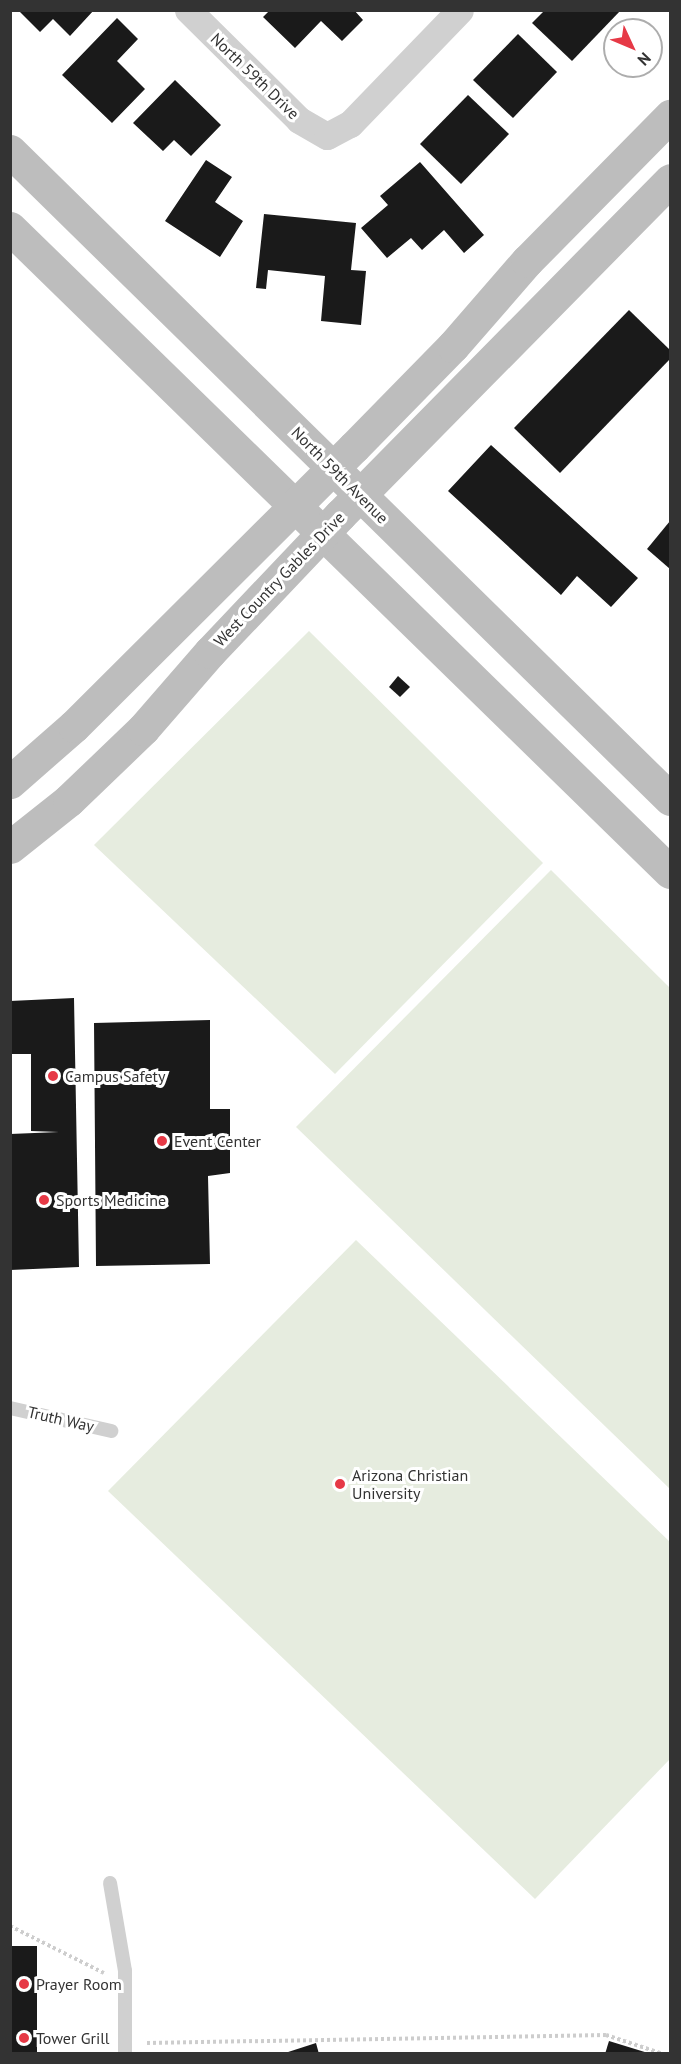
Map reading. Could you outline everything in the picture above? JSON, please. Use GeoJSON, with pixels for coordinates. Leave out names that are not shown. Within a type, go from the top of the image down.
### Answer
{"type":"FeatureCollection","features":[{"type":"Feature","properties":{"kind":"street","name":"North 59th Drive"},"geometry":{"type":"LineString","coordinates":[[188,10],[298,120],[327,136],[350,124],[460,10]]}},
{"type":"Feature","properties":{"kind":"street"},"geometry":{"type":"LineString","coordinates":[[10,782],[74,726],[295,507],[453,346],[527,261],[670,116]]}},
{"type":"Feature","properties":{"kind":"street","name":"North 59th Avenue"},"geometry":{"type":"LineString","coordinates":[[10,151],[670,799]]}},
{"type":"Feature","properties":{"kind":"street","name":"West Country Gables Drive"},"geometry":{"type":"LineString","coordinates":[[10,847],[69,800],[143,729],[210,652],[360,495],[670,180]]}},
{"type":"Feature","properties":{"kind":"street"},"geometry":{"type":"LineString","coordinates":[[10,228],[670,872]]}},
{"type":"Feature","properties":{"kind":"lane","name":"Truth Way"},"geometry":{"type":"LineString","coordinates":[[10,1408],[111,1431]]}},
{"type":"Feature","properties":{"kind":"lane"},"geometry":{"type":"LineString","coordinates":[[110,1883],[125,1971],[125,2054]]}},
{"type":"Feature","properties":{"kind":"path"},"geometry":{"type":"LineString","coordinates":[[10,1926],[110,1976]]}},
{"type":"Feature","properties":{"kind":"path"},"geometry":{"type":"LineString","coordinates":[[141,2043],[606,2036],[663,2054]]}},
{"type":"Feature","properties":{"kind":"shaded area"},"geometry":{"type":"Polygon","coordinates":[[[309,631],[543,863],[335,1074],[94,845],[309,631]]]}},
{"type":"Feature","properties":{"kind":"shaded area"},"geometry":{"type":"Polygon","coordinates":[[[551,870],[670,988],[670,1489],[296,1127],[551,870]]]}},
{"type":"Feature","properties":{"kind":"shaded area"},"geometry":{"type":"Polygon","coordinates":[[[356,1240],[670,1542],[670,1759],[535,1899],[108,1491],[356,1240]]]}},
{"type":"Feature","properties":{"kind":"building"},"geometry":{"type":"Polygon","coordinates":[[[18,10],[94,10],[70,36],[53,19],[40,32],[18,10]]]}},
{"type":"Feature","properties":{"kind":"building"},"geometry":{"type":"Polygon","coordinates":[[[270,10],[354,10],[363,20],[342,41],[321,21],[295,48],[263,17],[270,10]]]}},
{"type":"Feature","properties":{"kind":"building"},"geometry":{"type":"Polygon","coordinates":[[[545,10],[621,10],[613,18],[603,18],[603,29],[572,61],[532,23],[545,10]]]}},
{"type":"Feature","properties":{"kind":"building"},"geometry":{"type":"Polygon","coordinates":[[[117,18],[138,39],[117,61],[145,89],[112,123],[62,75],[117,18]]]}},
{"type":"Feature","properties":{"kind":"building"},"geometry":{"type":"Polygon","coordinates":[[[518,34],[557,72],[513,118],[473,80],[518,34]]]}},
{"type":"Feature","properties":{"kind":"building"},"geometry":{"type":"Polygon","coordinates":[[[175,80],[221,125],[191,156],[174,140],[163,151],[133,123],[175,80]]]}},
{"type":"Feature","properties":{"kind":"building"},"geometry":{"type":"Polygon","coordinates":[[[468,95],[509,134],[461,184],[420,144],[468,95]]]}},
{"type":"Feature","properties":{"kind":"building"},"geometry":{"type":"Polygon","coordinates":[[[206,160],[232,177],[215,202],[243,221],[220,257],[165,221],[206,160]]]}},
{"type":"Feature","properties":{"kind":"building"},"geometry":{"type":"Polygon","coordinates":[[[420,162],[484,235],[464,253],[444,230],[422,250],[411,238],[387,258],[361,228],[388,205],[380,196],[420,162]]]}},
{"type":"Feature","properties":{"kind":"building"},"geometry":{"type":"Polygon","coordinates":[[[264,214],[356,223],[351,270],[366,271],[361,325],[321,321],[325,276],[268,270],[266,289],[256,288],[264,214]]]}},
{"type":"Feature","properties":{"kind":"building"},"geometry":{"type":"Polygon","coordinates":[[[629,310],[670,350],[670,359],[560,473],[514,428],[629,310]]]}},
{"type":"Feature","properties":{"kind":"building"},"geometry":{"type":"Polygon","coordinates":[[[491,445],[638,578],[611,607],[577,576],[561,595],[448,491],[491,445]]]}},
{"type":"Feature","properties":{"kind":"building"},"geometry":{"type":"Polygon","coordinates":[[[670,521],[670,569],[647,549],[670,521]]]}},
{"type":"Feature","properties":{"kind":"building"},"geometry":{"type":"Polygon","coordinates":[[[398,676],[410,687],[400,697],[389,687],[398,676]]]}},
{"type":"Feature","properties":{"kind":"building"},"geometry":{"type":"Polygon","coordinates":[[[74,998],[79,1267],[10,1270],[10,1134],[59,1132],[31,1131],[31,1054],[10,1054],[10,1001],[74,998]]]}},
{"type":"Feature","properties":{"kind":"building","name":"Event Center"},"geometry":{"type":"Polygon","coordinates":[[[210,1020],[210,1109],[230,1109],[230,1173],[208,1176],[210,1264],[96,1266],[94,1023],[210,1020]]]}},
{"type":"Feature","properties":{"kind":"building","name":"Prayer Room"},"geometry":{"type":"Polygon","coordinates":[[[10,1946],[37,1946],[37,2054],[10,2054],[10,1946]]]}},
{"type":"Feature","properties":{"kind":"building"},"geometry":{"type":"Polygon","coordinates":[[[609,2041],[648,2053],[648,2054],[605,2054],[609,2041]]]}},
{"type":"Feature","properties":{"kind":"building"},"geometry":{"type":"Polygon","coordinates":[[[316,2043],[319,2054],[285,2054],[285,2053],[316,2043]]]}},
{"type":"Feature","properties":{"kind":"place","name":"Campus Safety"},"geometry":{"type":"Point","coordinates":[53,1076]}},
{"type":"Feature","properties":{"kind":"place","name":"Event Center"},"geometry":{"type":"Point","coordinates":[162,1141]}},
{"type":"Feature","properties":{"kind":"place","name":"Sports Medicine"},"geometry":{"type":"Point","coordinates":[44,1200]}},
{"type":"Feature","properties":{"kind":"place","name":"Arizona Christian University"},"geometry":{"type":"Point","coordinates":[340,1484]}},
{"type":"Feature","properties":{"kind":"place","name":"Prayer Room"},"geometry":{"type":"Point","coordinates":[24,1984]}},
{"type":"Feature","properties":{"kind":"place","name":"Tower Grill"},"geometry":{"type":"Point","coordinates":[24,2038]}}]}
